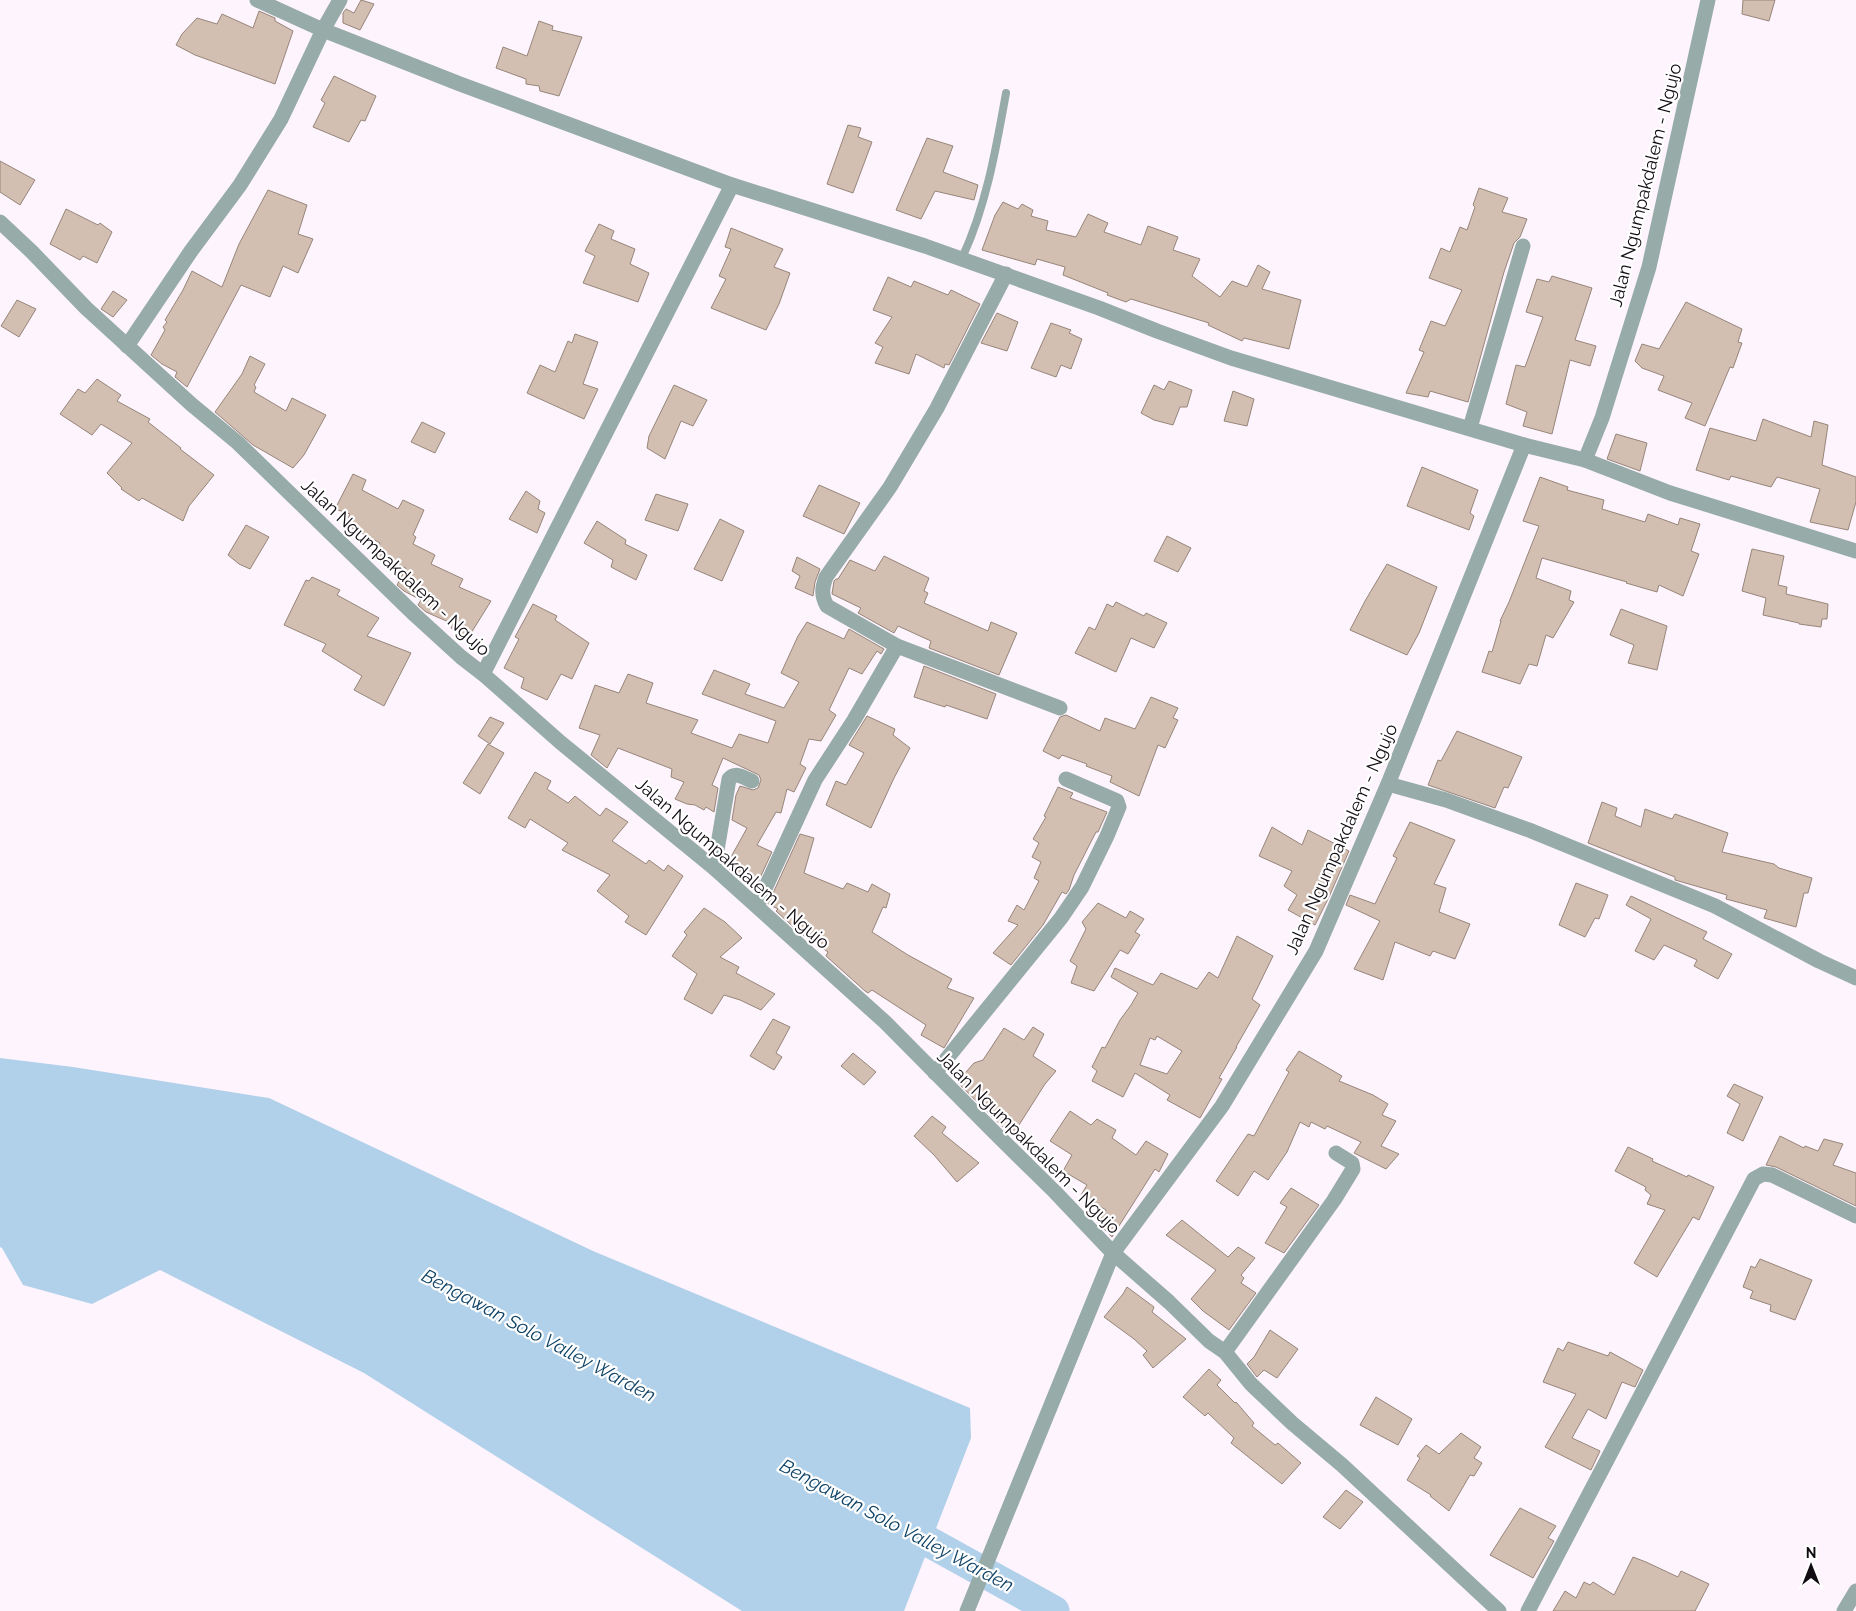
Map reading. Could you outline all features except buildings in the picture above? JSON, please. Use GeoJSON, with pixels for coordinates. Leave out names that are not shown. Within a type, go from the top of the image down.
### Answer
{"type":"FeatureCollection","features":[{"type":"Feature","properties":{"kind":"street"},"geometry":{"type":"LineString","coordinates":[[257,0],[323,30],[442,77],[732,186],[962,258],[1099,308],[1157,332],[1232,358],[1524,445],[1585,460],[1670,493],[1856,551]]}},
{"type":"Feature","properties":{"kind":"street"},"geometry":{"type":"LineString","coordinates":[[127,346],[251,168],[281,119],[323,30],[340,0]]}},
{"type":"Feature","properties":{"kind":"street","name":"Jalan Ngumpakdalem - Ngujo"},"geometry":{"type":"LineString","coordinates":[[1585,460],[1602,418],[1649,267],[1708,0]]}},
{"type":"Feature","properties":{"kind":"street"},"geometry":{"type":"LineString","coordinates":[[483,674],[732,186]]}},
{"type":"Feature","properties":{"kind":"street","name":"Jalan Ngumpakdalem - Ngujo"},"geometry":{"type":"LineString","coordinates":[[0,222],[86,308],[191,404],[238,443],[415,615],[461,657],[560,742],[714,868],[884,1022],[1055,1192],[1113,1253],[1222,1106],[1316,951],[1388,784],[1524,445]]}},
{"type":"Feature","properties":{"kind":"street"},"geometry":{"type":"LineString","coordinates":[[1470,428],[1523,246]]}},
{"type":"Feature","properties":{"kind":"street"},"geometry":{"type":"LineString","coordinates":[[1006,274],[937,408],[890,488],[826,577],[822,587],[822,598],[827,606],[897,646],[1060,708]]}},
{"type":"Feature","properties":{"kind":"street"},"geometry":{"type":"LineString","coordinates":[[757,906],[815,780],[854,720],[897,646]]}},
{"type":"Feature","properties":{"kind":"street"},"geometry":{"type":"LineString","coordinates":[[714,868],[729,779],[732,775],[737,774],[752,781]]}},
{"type":"Feature","properties":{"kind":"street"},"geometry":{"type":"LineString","coordinates":[[935,1073],[1061,918],[1082,887],[1107,836],[1119,807],[1117,801],[1066,779]]}},
{"type":"Feature","properties":{"kind":"street"},"geometry":{"type":"LineString","coordinates":[[1388,784],[1446,800],[1529,830],[1716,906],[1818,961],[1856,978]]}},
{"type":"Feature","properties":{"kind":"street"},"geometry":{"type":"LineString","coordinates":[[1225,1352],[1334,1200],[1353,1169],[1352,1163],[1336,1153]]}},
{"type":"Feature","properties":{"kind":"street"},"geometry":{"type":"LineString","coordinates":[[1528,1611],[1754,1179],[1764,1174],[1772,1175],[1856,1216]]}},
{"type":"Feature","properties":{"kind":"street"},"geometry":{"type":"LineString","coordinates":[[967,1611],[1113,1253],[1169,1302],[1209,1341],[1225,1352],[1251,1384],[1292,1423],[1342,1464],[1499,1611]]}},
{"type":"Feature","properties":{"kind":"street"},"geometry":{"type":"LineString","coordinates":[[1844,1611],[1856,1592]]}},
{"type":"Feature","properties":{"kind":"lane"},"geometry":{"type":"LineString","coordinates":[[962,258],[975,229],[981,208],[998,137],[1006,93]]}},
{"type":"Feature","properties":{"kind":"water"},"geometry":{"type":"Polygon","coordinates":[[[0,1058],[73,1067],[269,1098],[593,1251],[970,1408],[971,1438],[904,1611],[742,1611],[364,1373],[160,1270],[92,1304],[23,1285],[0,1247],[0,1058]]]}},
{"type":"Feature","properties":{"kind":"waterway","name":"Bengawan Solo Valley Warden"},"geometry":{"type":"LineString","coordinates":[[893,1522],[1054,1611]]}}]}
